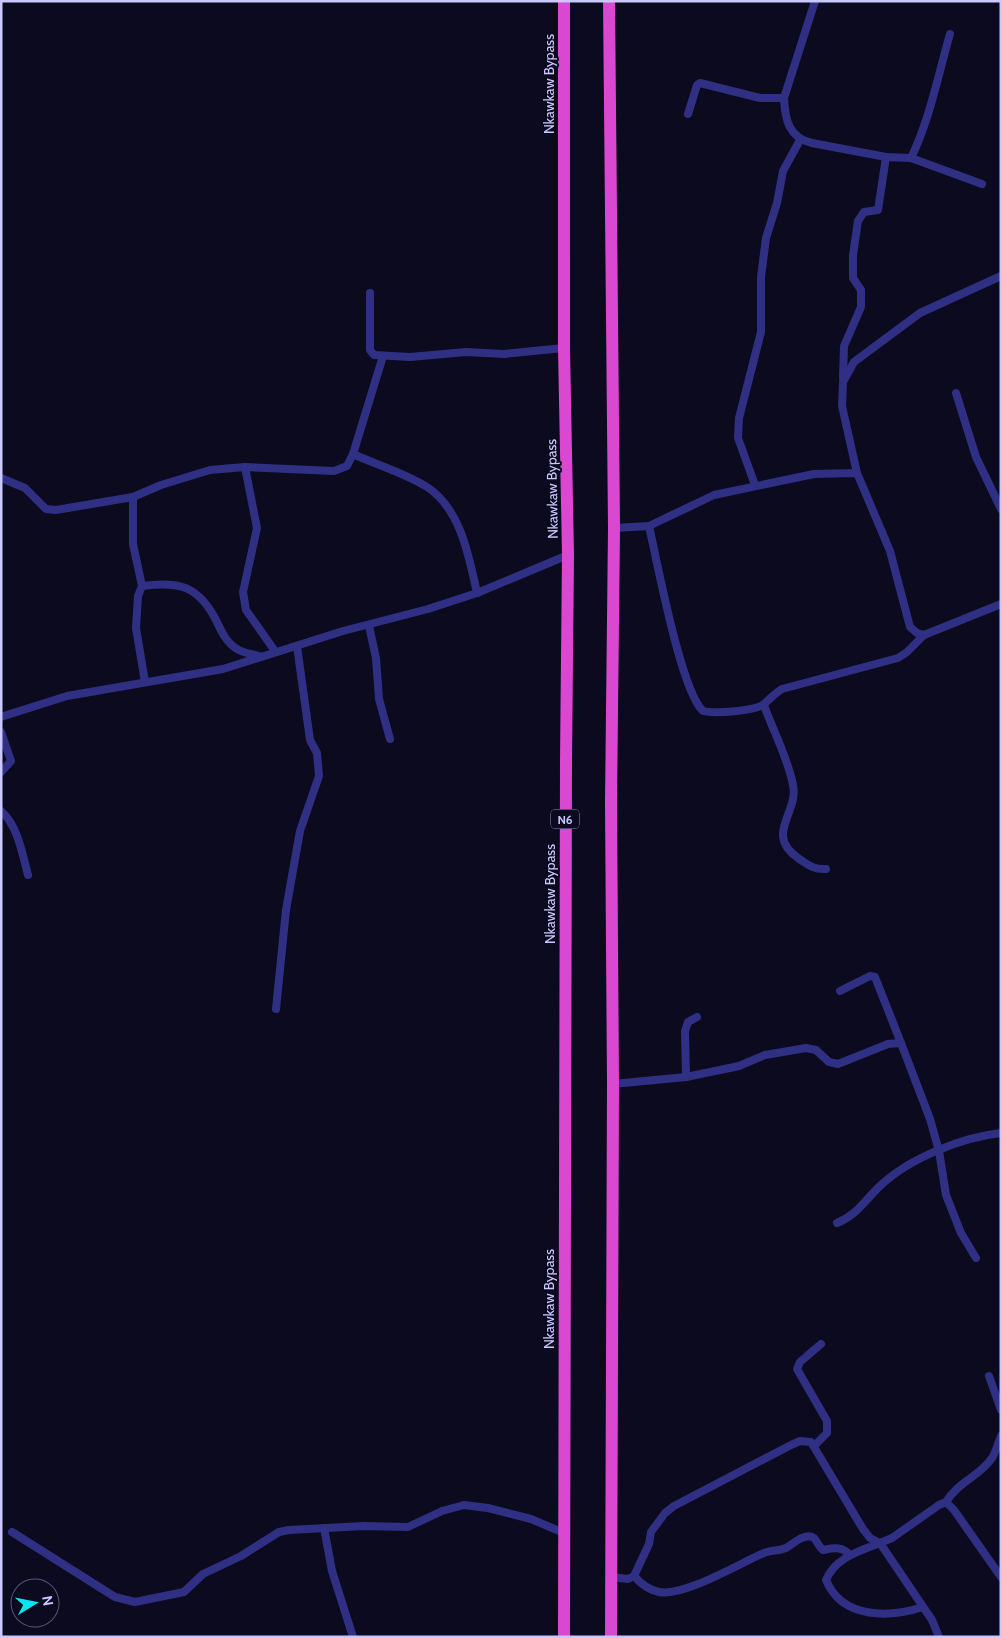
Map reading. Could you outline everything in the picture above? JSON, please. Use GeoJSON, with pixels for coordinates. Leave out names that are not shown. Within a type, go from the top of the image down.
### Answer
{"type":"FeatureCollection","features":[{"type":"Feature","properties":{"kind":"highway","name":"Nkawkaw Bypass"},"geometry":{"type":"LineString","coordinates":[[564,1],[564,348],[568,555],[564,1637]]}},
{"type":"Feature","properties":{"kind":"highway"},"geometry":{"type":"LineString","coordinates":[[609,1],[608,102],[614,528],[611,803],[613,1084],[611,1637]]}},
{"type":"Feature","properties":{"kind":"street"},"geometry":{"type":"LineString","coordinates":[[815,1],[784,98],[787,120],[794,134],[800,140],[886,157],[911,158],[982,184]]}},
{"type":"Feature","properties":{"kind":"street"},"geometry":{"type":"LineString","coordinates":[[911,158],[924,130],[950,34]]}},
{"type":"Feature","properties":{"kind":"street"},"geometry":{"type":"LineString","coordinates":[[688,114],[697,85],[700,83],[760,98],[784,98]]}},
{"type":"Feature","properties":{"kind":"street"},"geometry":{"type":"LineString","coordinates":[[756,485],[738,438],[739,418],[761,332],[761,277],[766,238],[777,203],[783,171],[800,140]]}},
{"type":"Feature","properties":{"kind":"street"},"geometry":{"type":"LineString","coordinates":[[886,157],[878,210],[864,212],[858,221],[853,255],[853,278],[861,290],[861,306],[844,346],[842,406],[857,473],[890,551],[910,627],[917,633],[924,635]]}},
{"type":"Feature","properties":{"kind":"street"},"geometry":{"type":"LineString","coordinates":[[843,382],[854,362],[920,313],[1001,276]]}},
{"type":"Feature","properties":{"kind":"street"},"geometry":{"type":"LineString","coordinates":[[370,294],[370,350],[374,356],[410,357],[466,352],[504,354],[564,348]]}},
{"type":"Feature","properties":{"kind":"street"},"geometry":{"type":"LineString","coordinates":[[1,478],[25,488],[46,509],[51,510],[133,497],[161,485],[210,470],[245,467],[334,471],[347,466],[353,454],[383,356]]}},
{"type":"Feature","properties":{"kind":"street"},"geometry":{"type":"LineString","coordinates":[[956,393],[976,457],[1001,509]]}},
{"type":"Feature","properties":{"kind":"street"},"geometry":{"type":"LineString","coordinates":[[353,454],[428,488],[446,504],[457,524],[468,556],[477,593]]}},
{"type":"Feature","properties":{"kind":"street"},"geometry":{"type":"LineString","coordinates":[[245,467],[257,528],[243,592],[246,610],[275,651]]}},
{"type":"Feature","properties":{"kind":"street"},"geometry":{"type":"LineString","coordinates":[[614,528],[649,526],[714,495],[756,485],[814,474],[857,473]]}},
{"type":"Feature","properties":{"kind":"street"},"geometry":{"type":"LineString","coordinates":[[133,497],[133,544],[142,586],[138,596],[136,628],[145,682]]}},
{"type":"Feature","properties":{"kind":"street"},"geometry":{"type":"LineString","coordinates":[[649,526],[669,614],[695,703],[706,712],[745,709],[764,705],[771,696],[782,689],[898,658],[924,635],[1001,604]]}},
{"type":"Feature","properties":{"kind":"street"},"geometry":{"type":"LineString","coordinates":[[1,716],[67,696],[223,669],[275,651],[343,631],[369,626],[477,593],[568,555]]}},
{"type":"Feature","properties":{"kind":"street"},"geometry":{"type":"LineString","coordinates":[[142,586],[178,584],[193,590],[211,610],[227,641],[239,650],[260,656]]}},
{"type":"Feature","properties":{"kind":"street"},"geometry":{"type":"LineString","coordinates":[[369,626],[376,658],[379,699],[390,739]]}},
{"type":"Feature","properties":{"kind":"street"},"geometry":{"type":"LineString","coordinates":[[276,1009],[286,910],[300,831],[319,776],[317,753],[310,740],[297,646]]}},
{"type":"Feature","properties":{"kind":"street"},"geometry":{"type":"LineString","coordinates":[[764,705],[791,776],[794,790],[782,832],[786,845],[792,853],[815,870],[826,869]]}},
{"type":"Feature","properties":{"kind":"street"},"geometry":{"type":"LineString","coordinates":[[1,732],[12,760],[1,772]]}},
{"type":"Feature","properties":{"kind":"street"},"geometry":{"type":"LineString","coordinates":[[1,811],[9,818],[19,840],[28,875]]}},
{"type":"Feature","properties":{"kind":"street"},"geometry":{"type":"LineString","coordinates":[[840,991],[870,976],[875,978],[919,1086],[938,1151],[946,1196],[961,1233],[976,1258]]}},
{"type":"Feature","properties":{"kind":"street"},"geometry":{"type":"LineString","coordinates":[[686,1077],[685,1031],[688,1022],[697,1017]]}},
{"type":"Feature","properties":{"kind":"street"},"geometry":{"type":"LineString","coordinates":[[613,1084],[686,1077],[739,1066],[765,1055],[806,1048],[816,1050],[829,1062],[838,1064],[888,1044],[901,1042]]}},
{"type":"Feature","properties":{"kind":"street"},"geometry":{"type":"LineString","coordinates":[[837,1223],[851,1218],[880,1185],[898,1171],[938,1151],[980,1135],[1001,1133]]}},
{"type":"Feature","properties":{"kind":"street"},"geometry":{"type":"LineString","coordinates":[[814,1446],[827,1434],[827,1421],[797,1370],[800,1362],[821,1344]]}},
{"type":"Feature","properties":{"kind":"street"},"geometry":{"type":"LineString","coordinates":[[989,1376],[1001,1410]]}},
{"type":"Feature","properties":{"kind":"street"},"geometry":{"type":"LineString","coordinates":[[923,1607],[909,1611],[881,1613],[854,1610],[842,1603],[830,1589],[826,1580],[830,1570],[850,1555],[892,1538],[939,1504],[946,1502],[952,1492],[982,1470],[992,1458],[1001,1436]]}},
{"type":"Feature","properties":{"kind":"street"},"geometry":{"type":"LineString","coordinates":[[611,1577],[628,1579],[634,1576],[649,1544],[651,1532],[665,1513],[674,1506],[791,1445],[807,1441],[814,1446],[863,1529],[870,1538],[880,1543],[923,1607],[939,1637]]}},
{"type":"Feature","properties":{"kind":"street"},"geometry":{"type":"LineString","coordinates":[[946,1502],[954,1510],[1001,1577]]}},
{"type":"Feature","properties":{"kind":"street"},"geometry":{"type":"LineString","coordinates":[[12,1532],[115,1597],[135,1602],[184,1592],[203,1574],[242,1556],[279,1532],[289,1530],[408,1527],[442,1511],[464,1505],[488,1508],[520,1516],[564,1533]]}},
{"type":"Feature","properties":{"kind":"street"},"geometry":{"type":"LineString","coordinates":[[324,1528],[332,1572],[353,1637]]}},
{"type":"Feature","properties":{"kind":"street"},"geometry":{"type":"LineString","coordinates":[[634,1576],[643,1586],[661,1593],[683,1589],[764,1553],[786,1548],[795,1540],[809,1537],[814,1538],[823,1550],[845,1549],[850,1555]]}}]}
